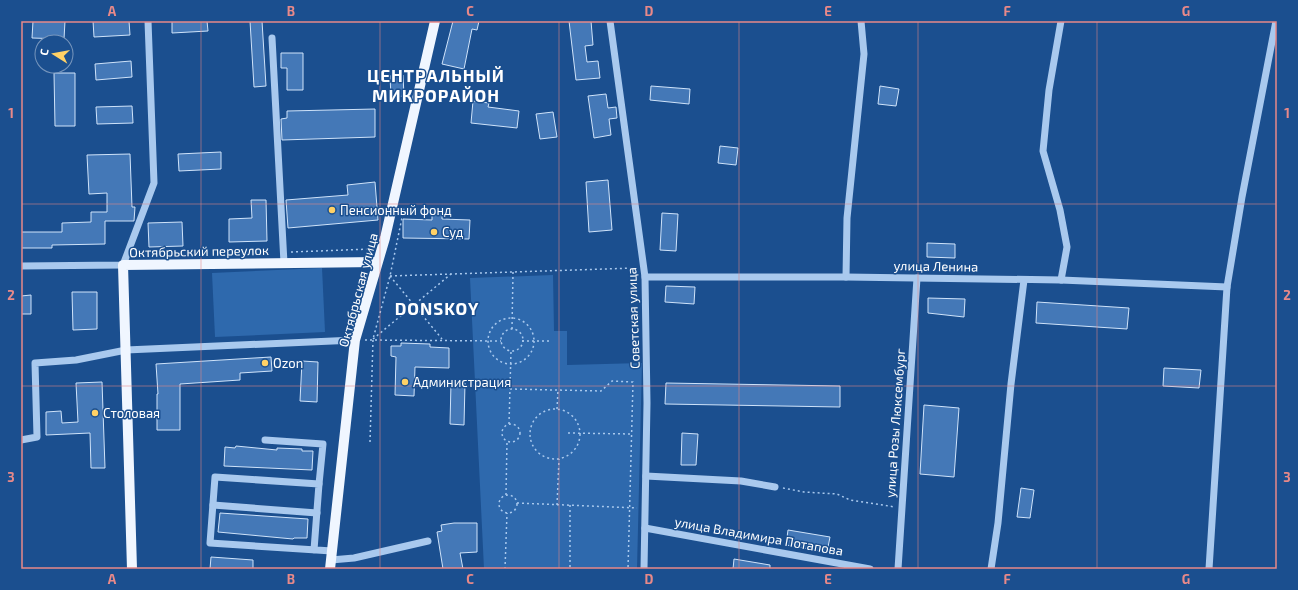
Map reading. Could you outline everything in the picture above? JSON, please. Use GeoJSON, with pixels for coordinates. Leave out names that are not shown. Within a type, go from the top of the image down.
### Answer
{"type":"FeatureCollection","features":[{"type":"Feature","properties":{"kind":"main road","name":"Октябрьская улица"},"geometry":{"type":"LineString","coordinates":[[331,560],[355,340],[385,238],[435,21]]}},
{"type":"Feature","properties":{"kind":"main road","name":"Октябрьский переулок"},"geometry":{"type":"LineString","coordinates":[[123,265],[377,262]]}},
{"type":"Feature","properties":{"kind":"main road"},"geometry":{"type":"LineString","coordinates":[[123,265],[132,569]]}},
{"type":"Feature","properties":{"kind":"street"},"geometry":{"type":"LineString","coordinates":[[123,265],[154,182],[148,21]]}},
{"type":"Feature","properties":{"kind":"street","name":"Советская улица"},"geometry":{"type":"LineString","coordinates":[[610,21],[645,277],[647,403],[644,569]]}},
{"type":"Feature","properties":{"kind":"street"},"geometry":{"type":"LineString","coordinates":[[846,277],[847,218],[864,54],[861,21]]}},
{"type":"Feature","properties":{"kind":"street"},"geometry":{"type":"LineString","coordinates":[[1061,21],[1049,90],[1042,151],[1060,210],[1067,247],[1061,280]]}},
{"type":"Feature","properties":{"kind":"street"},"geometry":{"type":"LineString","coordinates":[[1209,569],[1226,288],[1276,21]]}},
{"type":"Feature","properties":{"kind":"street"},"geometry":{"type":"LineString","coordinates":[[272,38],[284,263]]}},
{"type":"Feature","properties":{"kind":"street","name":"Октябрьский переулок"},"geometry":{"type":"LineString","coordinates":[[21,266],[123,265]]}},
{"type":"Feature","properties":{"kind":"street","name":"улица Ленина"},"geometry":{"type":"LineString","coordinates":[[645,277],[846,277],[1061,280],[1226,288]]}},
{"type":"Feature","properties":{"kind":"street","name":"улица Розы Люксембург"},"geometry":{"type":"LineString","coordinates":[[898,569],[917,278]]}},
{"type":"Feature","properties":{"kind":"street"},"geometry":{"type":"LineString","coordinates":[[991,569],[998,523],[1011,384],[1024,280]]}},
{"type":"Feature","properties":{"kind":"street"},"geometry":{"type":"LineString","coordinates":[[21,440],[37,436],[35,363],[76,360],[126,350],[355,340]]}},
{"type":"Feature","properties":{"kind":"street"},"geometry":{"type":"LineString","coordinates":[[265,440],[323,444],[314,550]]}},
{"type":"Feature","properties":{"kind":"street"},"geometry":{"type":"LineString","coordinates":[[646,476],[741,481],[775,487]]}},
{"type":"Feature","properties":{"kind":"street"},"geometry":{"type":"LineString","coordinates":[[319,484],[215,477],[210,543],[314,550],[331,560],[354,558],[428,541]]}},
{"type":"Feature","properties":{"kind":"street"},"geometry":{"type":"LineString","coordinates":[[213,505],[317,513]]}},
{"type":"Feature","properties":{"kind":"street","name":"улица Владимира Потапова"},"geometry":{"type":"LineString","coordinates":[[645,528],[870,569]]}},
{"type":"Feature","properties":{"kind":"path"},"geometry":{"type":"LineString","coordinates":[[370,442],[373,339],[390,276],[404,208]]}},
{"type":"Feature","properties":{"kind":"path"},"geometry":{"type":"LineString","coordinates":[[283,252],[370,249],[385,238],[397,238]]}},
{"type":"Feature","properties":{"kind":"path"},"geometry":{"type":"LineString","coordinates":[[390,276],[643,268]]}},
{"type":"Feature","properties":{"kind":"path"},"geometry":{"type":"LineString","coordinates":[[512,329],[513,272]]}},
{"type":"Feature","properties":{"kind":"path"},"geometry":{"type":"LineString","coordinates":[[373,339],[452,274]]}},
{"type":"Feature","properties":{"kind":"path"},"geometry":{"type":"LineString","coordinates":[[390,276],[443,340]]}},
{"type":"Feature","properties":{"kind":"path"},"geometry":{"type":"LineString","coordinates":[[512,318],[528,325],[534,335],[534,347],[528,358],[517,364],[505,364],[495,357],[489,347],[488,341],[489,335],[496,324],[512,318]]}},
{"type":"Feature","properties":{"kind":"path"},"geometry":{"type":"LineString","coordinates":[[512,329],[521,334],[522,341],[519,348],[512,351],[504,348],[501,341],[503,334],[512,329]]}},
{"type":"Feature","properties":{"kind":"path"},"geometry":{"type":"LineString","coordinates":[[355,340],[501,341]]}},
{"type":"Feature","properties":{"kind":"path"},"geometry":{"type":"LineString","coordinates":[[522,341],[551,341]]}},
{"type":"Feature","properties":{"kind":"path"},"geometry":{"type":"LineString","coordinates":[[509,424],[512,351]]}},
{"type":"Feature","properties":{"kind":"path"},"geometry":{"type":"LineString","coordinates":[[510,389],[601,391],[612,381],[633,382],[628,569]]}},
{"type":"Feature","properties":{"kind":"path"},"geometry":{"type":"LineString","coordinates":[[557,409],[558,390]]}},
{"type":"Feature","properties":{"kind":"path"},"geometry":{"type":"LineString","coordinates":[[557,409],[570,414],[576,420],[580,433],[577,445],[572,452],[560,458],[543,456],[533,445],[530,438],[533,422],[538,415],[545,411],[557,409]]}},
{"type":"Feature","properties":{"kind":"path"},"geometry":{"type":"LineString","coordinates":[[507,441],[516,440],[519,435],[517,427],[509,424]]}},
{"type":"Feature","properties":{"kind":"path"},"geometry":{"type":"LineString","coordinates":[[506,495],[507,441],[503,438],[502,432],[504,427],[509,424]]}},
{"type":"Feature","properties":{"kind":"path"},"geometry":{"type":"LineString","coordinates":[[568,433],[632,434]]}},
{"type":"Feature","properties":{"kind":"path"},"geometry":{"type":"LineString","coordinates":[[557,505],[560,458]]}},
{"type":"Feature","properties":{"kind":"path"},"geometry":{"type":"LineString","coordinates":[[775,487],[804,492],[836,494],[850,500],[902,508]]}},
{"type":"Feature","properties":{"kind":"path"},"geometry":{"type":"LineString","coordinates":[[506,495],[515,498],[517,503]]}},
{"type":"Feature","properties":{"kind":"path"},"geometry":{"type":"LineString","coordinates":[[506,495],[501,498],[499,503],[500,509],[506,513],[513,511],[517,503]]}},
{"type":"Feature","properties":{"kind":"path"},"geometry":{"type":"LineString","coordinates":[[517,503],[645,508]]}},
{"type":"Feature","properties":{"kind":"path"},"geometry":{"type":"LineString","coordinates":[[570,505],[570,569]]}},
{"type":"Feature","properties":{"kind":"path"},"geometry":{"type":"LineString","coordinates":[[505,569],[506,513]]}},
{"type":"Feature","properties":{"kind":"shaded area"},"geometry":{"type":"Polygon","coordinates":[[[322,268],[325,332],[215,337],[212,273],[322,268]]]}},
{"type":"Feature","properties":{"kind":"shaded area"},"geometry":{"type":"Polygon","coordinates":[[[553,275],[554,331],[567,331],[567,365],[642,363],[637,569],[484,569],[470,278],[553,275]]]}},
{"type":"Feature","properties":{"kind":"building"},"geometry":{"type":"Polygon","coordinates":[[[33,21],[65,21],[64,34],[34,34],[34,38],[32,38],[33,21]]]}},
{"type":"Feature","properties":{"kind":"building"},"geometry":{"type":"Polygon","coordinates":[[[93,21],[129,21],[130,35],[94,37],[93,21]]]}},
{"type":"Feature","properties":{"kind":"building"},"geometry":{"type":"Polygon","coordinates":[[[172,21],[207,21],[208,31],[172,33],[172,21]]]}},
{"type":"Feature","properties":{"kind":"building"},"geometry":{"type":"Polygon","coordinates":[[[250,21],[262,21],[266,86],[254,87],[250,21]]]}},
{"type":"Feature","properties":{"kind":"building"},"geometry":{"type":"Polygon","coordinates":[[[453,21],[479,21],[477,30],[472,29],[464,69],[442,64],[453,21]]]}},
{"type":"Feature","properties":{"kind":"building"},"geometry":{"type":"Polygon","coordinates":[[[569,21],[591,21],[593,45],[585,46],[587,62],[598,61],[600,78],[576,80],[569,21]]]}},
{"type":"Feature","properties":{"kind":"building"},"geometry":{"type":"Polygon","coordinates":[[[281,53],[303,53],[303,90],[287,90],[287,68],[281,68],[281,53]]]}},
{"type":"Feature","properties":{"kind":"building"},"geometry":{"type":"Polygon","coordinates":[[[131,61],[132,77],[96,80],[95,64],[131,61]]]}},
{"type":"Feature","properties":{"kind":"building"},"geometry":{"type":"Polygon","coordinates":[[[75,73],[75,126],[55,126],[54,74],[75,73]]]}},
{"type":"Feature","properties":{"kind":"building"},"geometry":{"type":"Polygon","coordinates":[[[403,75],[404,96],[391,97],[390,76],[403,75]]]}},
{"type":"Feature","properties":{"kind":"building"},"geometry":{"type":"Polygon","coordinates":[[[651,86],[690,89],[689,104],[650,100],[651,86]]]}},
{"type":"Feature","properties":{"kind":"building"},"geometry":{"type":"Polygon","coordinates":[[[880,86],[899,89],[896,106],[878,104],[880,86]]]}},
{"type":"Feature","properties":{"kind":"building"},"geometry":{"type":"Polygon","coordinates":[[[606,94],[608,108],[616,107],[617,118],[609,119],[611,135],[594,138],[588,96],[606,94]]]}},
{"type":"Feature","properties":{"kind":"building"},"geometry":{"type":"Polygon","coordinates":[[[473,101],[489,103],[488,107],[519,111],[517,128],[471,123],[473,101]]]}},
{"type":"Feature","properties":{"kind":"building"},"geometry":{"type":"Polygon","coordinates":[[[132,106],[133,123],[97,124],[96,107],[132,106]]]}},
{"type":"Feature","properties":{"kind":"building"},"geometry":{"type":"Polygon","coordinates":[[[375,109],[375,137],[282,140],[281,119],[287,118],[287,111],[375,109]]]}},
{"type":"Feature","properties":{"kind":"building"},"geometry":{"type":"Polygon","coordinates":[[[553,112],[557,137],[540,139],[536,114],[553,112]]]}},
{"type":"Feature","properties":{"kind":"building"},"geometry":{"type":"Polygon","coordinates":[[[720,146],[738,148],[736,165],[718,163],[720,146]]]}},
{"type":"Feature","properties":{"kind":"building"},"geometry":{"type":"Polygon","coordinates":[[[221,152],[221,169],[179,171],[178,154],[221,152]]]}},
{"type":"Feature","properties":{"kind":"building"},"geometry":{"type":"Polygon","coordinates":[[[130,154],[132,207],[135,207],[134,221],[105,221],[105,244],[52,245],[52,248],[21,248],[21,232],[62,232],[62,223],[91,222],[91,212],[107,212],[107,193],[89,194],[87,155],[130,154]]]}},
{"type":"Feature","properties":{"kind":"building"},"geometry":{"type":"Polygon","coordinates":[[[608,180],[612,230],[589,232],[586,182],[608,180]]]}},
{"type":"Feature","properties":{"kind":"building","name":"Пенсионный фонд"},"geometry":{"type":"Polygon","coordinates":[[[375,182],[378,220],[288,228],[286,200],[348,195],[347,185],[375,182]]]}},
{"type":"Feature","properties":{"kind":"building"},"geometry":{"type":"Polygon","coordinates":[[[251,200],[266,200],[267,241],[229,242],[229,219],[252,218],[251,200]]]}},
{"type":"Feature","properties":{"kind":"building"},"geometry":{"type":"Polygon","coordinates":[[[432,213],[442,213],[442,219],[470,220],[469,239],[403,238],[403,219],[432,220],[432,213]]]}},
{"type":"Feature","properties":{"kind":"building"},"geometry":{"type":"Polygon","coordinates":[[[662,213],[678,214],[676,251],[660,250],[662,213]]]}},
{"type":"Feature","properties":{"kind":"building"},"geometry":{"type":"Polygon","coordinates":[[[182,222],[183,246],[149,247],[148,223],[182,222]]]}},
{"type":"Feature","properties":{"kind":"building"},"geometry":{"type":"Polygon","coordinates":[[[927,243],[955,244],[955,258],[927,257],[927,243]]]}},
{"type":"Feature","properties":{"kind":"building"},"geometry":{"type":"Polygon","coordinates":[[[666,286],[695,287],[694,304],[665,302],[666,286]]]}},
{"type":"Feature","properties":{"kind":"building"},"geometry":{"type":"Polygon","coordinates":[[[72,292],[97,292],[97,329],[73,330],[72,292]]]}},
{"type":"Feature","properties":{"kind":"building"},"geometry":{"type":"Polygon","coordinates":[[[31,295],[31,314],[21,314],[21,296],[31,295]]]}},
{"type":"Feature","properties":{"kind":"building"},"geometry":{"type":"Polygon","coordinates":[[[928,298],[965,299],[964,317],[928,313],[928,298]]]}},
{"type":"Feature","properties":{"kind":"building"},"geometry":{"type":"Polygon","coordinates":[[[1037,302],[1129,308],[1127,329],[1036,323],[1037,302]]]}},
{"type":"Feature","properties":{"kind":"building","name":"Администрация"},"geometry":{"type":"Polygon","coordinates":[[[401,343],[430,344],[430,347],[449,348],[449,368],[415,367],[414,396],[395,395],[396,357],[391,356],[391,346],[401,346],[401,343]]]}},
{"type":"Feature","properties":{"kind":"building"},"geometry":{"type":"Polygon","coordinates":[[[271,357],[272,371],[240,373],[240,380],[180,384],[180,430],[157,430],[158,394],[156,364],[271,357]]]}},
{"type":"Feature","properties":{"kind":"building"},"geometry":{"type":"Polygon","coordinates":[[[302,361],[318,362],[317,402],[300,401],[302,361]]]}},
{"type":"Feature","properties":{"kind":"building"},"geometry":{"type":"Polygon","coordinates":[[[1164,368],[1201,370],[1199,388],[1163,386],[1164,368]]]}},
{"type":"Feature","properties":{"kind":"building"},"geometry":{"type":"Polygon","coordinates":[[[102,382],[105,468],[91,468],[90,433],[46,435],[46,412],[61,411],[62,423],[78,422],[76,383],[102,382]]]}},
{"type":"Feature","properties":{"kind":"building"},"geometry":{"type":"Polygon","coordinates":[[[451,383],[465,383],[464,425],[450,424],[451,383]]]}},
{"type":"Feature","properties":{"kind":"building"},"geometry":{"type":"Polygon","coordinates":[[[666,383],[840,386],[840,407],[665,404],[666,383]]]}},
{"type":"Feature","properties":{"kind":"building"},"geometry":{"type":"Polygon","coordinates":[[[924,405],[959,408],[954,477],[920,474],[924,405]]]}},
{"type":"Feature","properties":{"kind":"building"},"geometry":{"type":"Polygon","coordinates":[[[682,433],[698,434],[696,465],[681,465],[682,433]]]}},
{"type":"Feature","properties":{"kind":"building"},"geometry":{"type":"Polygon","coordinates":[[[236,446],[277,450],[277,448],[313,451],[312,470],[224,466],[225,447],[235,448],[236,446]]]}},
{"type":"Feature","properties":{"kind":"building"},"geometry":{"type":"Polygon","coordinates":[[[1021,488],[1034,490],[1030,518],[1017,517],[1021,488]]]}},
{"type":"Feature","properties":{"kind":"building"},"geometry":{"type":"Polygon","coordinates":[[[220,513],[308,519],[307,538],[293,539],[218,532],[220,513]]]}},
{"type":"Feature","properties":{"kind":"building"},"geometry":{"type":"Polygon","coordinates":[[[454,523],[477,523],[477,552],[460,553],[463,569],[443,569],[437,532],[442,531],[441,525],[454,523]]]}},
{"type":"Feature","properties":{"kind":"building"},"geometry":{"type":"Polygon","coordinates":[[[788,530],[830,537],[827,552],[786,545],[788,530]]]}},
{"type":"Feature","properties":{"kind":"building"},"geometry":{"type":"Polygon","coordinates":[[[211,557],[253,560],[253,569],[210,569],[211,557]]]}},
{"type":"Feature","properties":{"kind":"building"},"geometry":{"type":"Polygon","coordinates":[[[734,559],[770,565],[770,569],[733,569],[734,559]]]}},
{"type":"Feature","properties":{"kind":"place","name":"Пенсионный фонд"},"geometry":{"type":"Point","coordinates":[332,210]}},
{"type":"Feature","properties":{"kind":"place","name":"Суд"},"geometry":{"type":"Point","coordinates":[434,232]}},
{"type":"Feature","properties":{"kind":"place","name":"Ozon"},"geometry":{"type":"Point","coordinates":[265,363]}},
{"type":"Feature","properties":{"kind":"place","name":"Администрация"},"geometry":{"type":"Point","coordinates":[405,382]}},
{"type":"Feature","properties":{"kind":"place","name":"Столовая"},"geometry":{"type":"Point","coordinates":[95,413]}},
{"type":"Feature","properties":{"kind":"district","name":"ЦЕНТРАЛЬНЫЙ МИКРОРАЙОН"},"geometry":{"type":"Point","coordinates":[436,85]}},
{"type":"Feature","properties":{"kind":"district","name":"DONSKOY"},"geometry":{"type":"Point","coordinates":[437,308]}}]}
